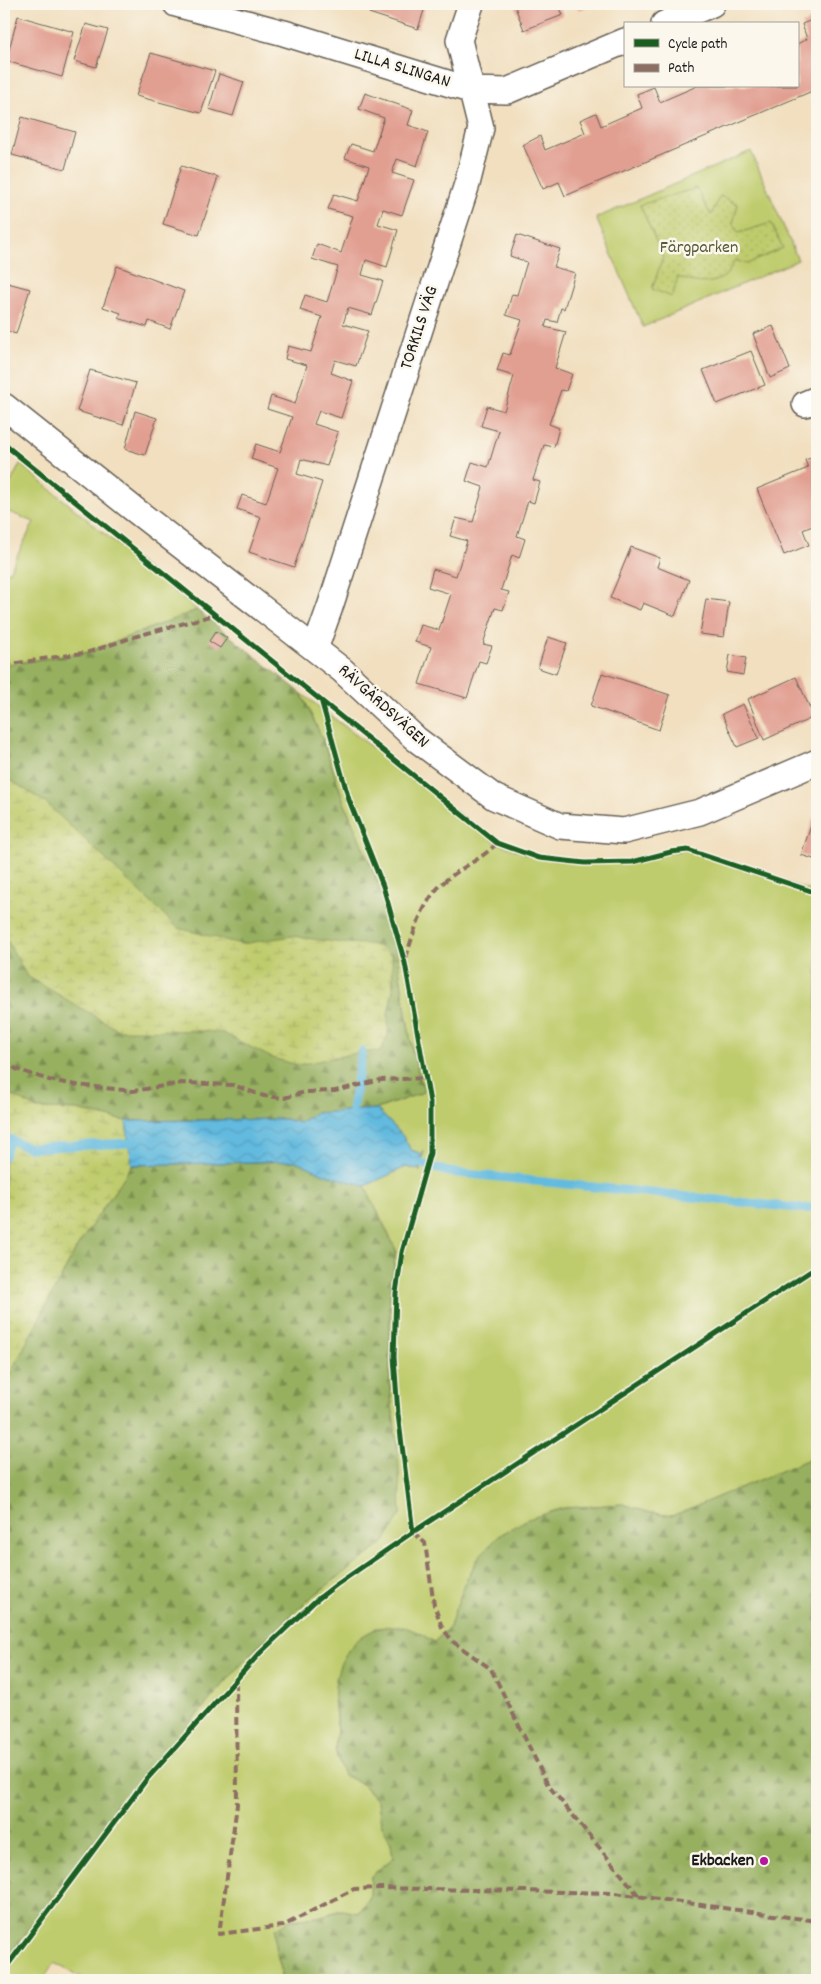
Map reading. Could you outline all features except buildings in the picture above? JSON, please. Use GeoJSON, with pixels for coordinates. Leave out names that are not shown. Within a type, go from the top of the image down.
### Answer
{"type":"FeatureCollection","features":[{"type":"Feature","properties":{"kind":"street","name":"LILLA SLINGAN"},"geometry":{"type":"LineString","coordinates":[[176,4],[284,33],[470,90],[507,91],[624,41]]}},
{"type":"Feature","properties":{"kind":"street","name":"TORKILS VÄG"},"geometry":{"type":"LineString","coordinates":[[315,649],[467,184],[481,128],[459,40],[471,4]]}},
{"type":"Feature","properties":{"kind":"street"},"geometry":{"type":"LineString","coordinates":[[669,22],[712,4]]}},
{"type":"Feature","properties":{"kind":"street","name":"RÄVGÄRDSVÄGEN"},"geometry":{"type":"LineString","coordinates":[[4,406],[342,670],[416,739],[494,797],[560,826],[624,831],[700,812],[817,762]]}},
{"type":"Feature","properties":{"kind":"green space"},"geometry":{"type":"Polygon","coordinates":[[[751,151],[798,260],[643,327],[596,218],[751,151]]]}},
{"type":"Feature","properties":{"kind":"green space","name":"Färgparken"},"geometry":{"type":"Polygon","coordinates":[[[696,188],[711,215],[720,196],[738,204],[733,223],[738,233],[771,223],[783,248],[747,264],[735,260],[727,274],[716,281],[703,283],[678,277],[672,297],[652,289],[663,257],[640,205],[696,188]]]}},
{"type":"Feature","properties":{"kind":"green space"},"geometry":{"type":"Polygon","coordinates":[[[20,464],[197,610],[89,652],[4,665],[4,570],[9,572],[34,522],[9,512],[4,521],[4,496],[20,464]]]}},
{"type":"Feature","properties":{"kind":"green space"},"geometry":{"type":"Polygon","coordinates":[[[197,610],[301,693],[323,740],[344,802],[380,888],[397,956],[412,1049],[424,1092],[377,1109],[315,1113],[299,1123],[285,1119],[126,1121],[76,1110],[37,1109],[4,1089],[4,665],[89,652],[197,610]]]}},
{"type":"Feature","properties":{"kind":"green space"},"geometry":{"type":"Polygon","coordinates":[[[301,693],[497,843],[539,858],[585,863],[632,862],[671,852],[688,850],[817,893],[817,1458],[672,1516],[647,1512],[623,1504],[564,1508],[480,1555],[467,1579],[450,1627],[434,1642],[406,1629],[392,1627],[375,1628],[334,1701],[337,1727],[336,1753],[344,1775],[362,1784],[378,1801],[381,1823],[391,1843],[393,1858],[371,1876],[370,1897],[359,1913],[341,1910],[318,1917],[289,1920],[275,1946],[281,1969],[281,1980],[87,1980],[54,1963],[43,1980],[4,1980],[4,1964],[133,1787],[253,1651],[308,1600],[398,1454],[390,1388],[390,1297],[396,1250],[365,1186],[406,1167],[419,1170],[420,1172],[424,1151],[422,1154],[411,1150],[402,1135],[377,1109],[424,1092],[412,1049],[397,956],[380,888],[344,802],[323,740],[301,693]]]}},
{"type":"Feature","properties":{"kind":"green space"},"geometry":{"type":"Polygon","coordinates":[[[4,776],[46,803],[178,928],[241,944],[292,936],[342,943],[369,944],[383,948],[392,957],[393,989],[388,1014],[388,1035],[381,1051],[362,1052],[298,1065],[272,1058],[223,1033],[118,1030],[27,976],[4,935],[4,776]]]}},
{"type":"Feature","properties":{"kind":"green space"},"geometry":{"type":"Polygon","coordinates":[[[4,1089],[37,1109],[76,1110],[126,1121],[132,1165],[77,1247],[7,1380],[4,1393],[4,1089]]]}},
{"type":"Feature","properties":{"kind":"green space"},"geometry":{"type":"Polygon","coordinates":[[[296,1161],[324,1174],[365,1186],[396,1250],[390,1297],[390,1388],[398,1454],[401,1513],[385,1542],[308,1600],[253,1651],[133,1787],[4,1964],[4,1393],[7,1380],[77,1247],[132,1165],[296,1161]]]}},
{"type":"Feature","properties":{"kind":"green space"},"geometry":{"type":"Polygon","coordinates":[[[814,1457],[817,1458],[817,1980],[281,1980],[281,1969],[275,1946],[275,1929],[289,1920],[318,1917],[342,1910],[359,1913],[370,1897],[371,1876],[393,1858],[391,1843],[381,1823],[378,1801],[362,1784],[344,1775],[336,1753],[336,1680],[343,1659],[356,1642],[373,1630],[400,1626],[411,1629],[434,1642],[450,1627],[467,1579],[480,1555],[500,1535],[528,1519],[564,1508],[623,1504],[647,1512],[672,1516],[814,1457]]]}},
{"type":"Feature","properties":{"kind":"water"},"geometry":{"type":"Polygon","coordinates":[[[377,1109],[402,1135],[411,1150],[422,1154],[419,1170],[406,1167],[365,1186],[324,1174],[296,1161],[132,1165],[126,1121],[285,1119],[299,1123],[315,1113],[377,1109]]]}},
{"type":"Feature","properties":{"kind":"waterway"},"geometry":{"type":"LineString","coordinates":[[352,1110],[362,1052]]}},
{"type":"Feature","properties":{"kind":"waterway"},"geometry":{"type":"LineString","coordinates":[[4,1137],[30,1148],[129,1143]]}},
{"type":"Feature","properties":{"kind":"waterway"},"geometry":{"type":"LineString","coordinates":[[4,1156],[10,1139]]}},
{"type":"Feature","properties":{"kind":"waterway"},"geometry":{"type":"LineString","coordinates":[[420,1163],[448,1172],[807,1209],[817,1205]]}},
{"type":"Feature","properties":{"kind":"marked path"},"geometry":{"type":"LineString","coordinates":[[4,665],[89,652],[137,636],[214,615]]}},
{"type":"Feature","properties":{"kind":"marked path"},"geometry":{"type":"LineString","coordinates":[[406,958],[420,917],[437,889],[497,843]]}},
{"type":"Feature","properties":{"kind":"marked path"},"geometry":{"type":"LineString","coordinates":[[4,1060],[16,1069],[49,1080],[77,1085],[133,1091],[182,1083],[233,1085],[264,1096],[284,1098],[305,1092],[335,1091],[381,1080],[426,1078]]}},
{"type":"Feature","properties":{"kind":"marked path"},"geometry":{"type":"LineString","coordinates":[[413,1532],[425,1543],[434,1605],[442,1627],[452,1641],[491,1669],[548,1785],[639,1896]]}},
{"type":"Feature","properties":{"kind":"marked path"},"geometry":{"type":"LineString","coordinates":[[236,1681],[237,1805],[219,1934],[283,1926],[354,1889],[381,1888],[615,1893],[817,1921]]}},
{"type":"Feature","properties":{"kind":"cycle path"},"geometry":{"type":"LineString","coordinates":[[4,444],[497,843],[539,858],[585,863],[632,862],[671,852],[688,850],[817,893]]}},
{"type":"Feature","properties":{"kind":"cycle path"},"geometry":{"type":"LineString","coordinates":[[322,703],[349,800],[383,886],[405,963],[430,1102],[430,1153],[402,1252],[396,1293],[394,1357],[398,1414],[413,1532]]}},
{"type":"Feature","properties":{"kind":"cycle path"},"geometry":{"type":"LineString","coordinates":[[4,1970],[146,1780],[260,1653],[314,1602],[413,1532],[817,1267]]}},
{"type":"Feature","properties":{"kind":"place","name":"Ekbacken"},"geometry":{"type":"Point","coordinates":[764,1861]}}]}
